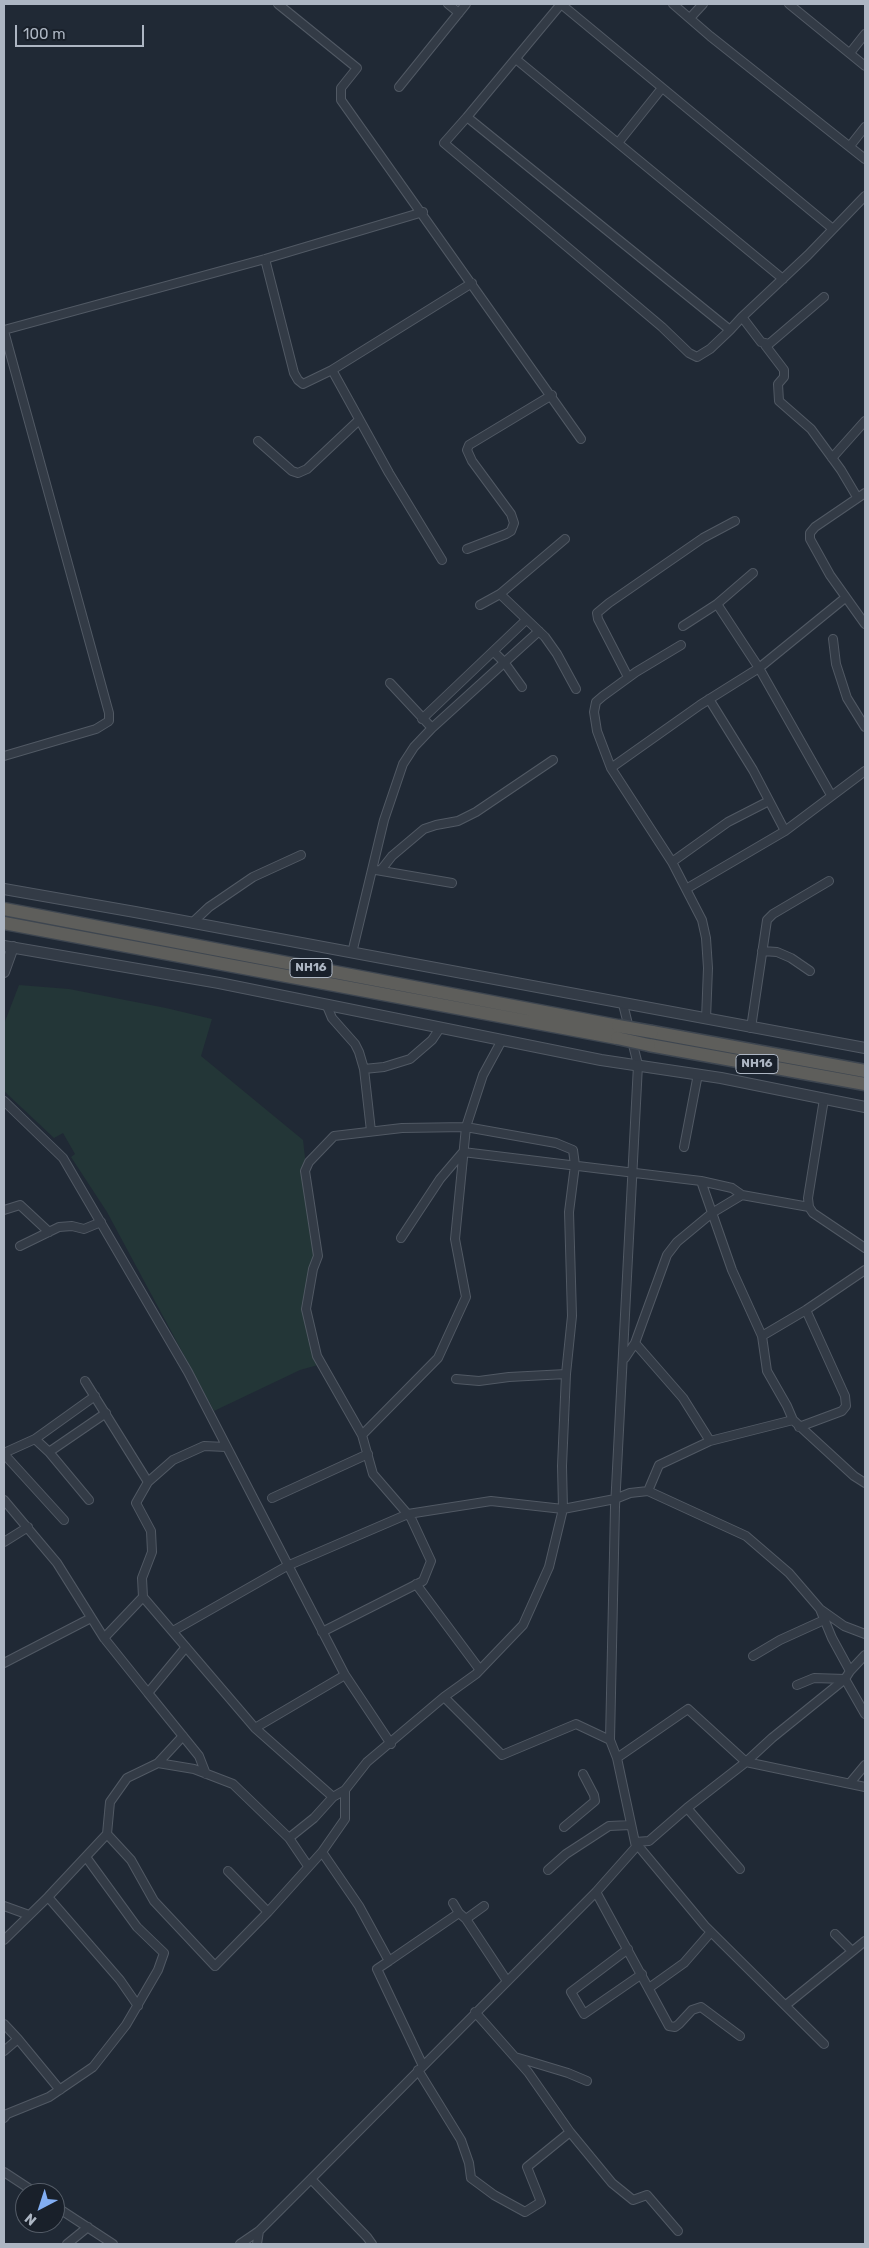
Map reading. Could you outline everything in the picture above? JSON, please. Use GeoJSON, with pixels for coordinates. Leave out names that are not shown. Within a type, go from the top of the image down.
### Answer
{"type":"FeatureCollection","features":[{"type":"Feature","properties":{"kind":"highway","name":"NH16"},"geometry":{"type":"LineString","coordinates":[[4,910],[617,1032]]}},
{"type":"Feature","properties":{"kind":"highway","name":"NH16"},"geometry":{"type":"LineString","coordinates":[[4,923],[650,1038],[865,1071]]}},
{"type":"Feature","properties":{"kind":"highway","name":"NH16"},"geometry":{"type":"LineString","coordinates":[[650,1038],[865,1084]]}},
{"type":"Feature","properties":{"kind":"street"},"geometry":{"type":"LineString","coordinates":[[278,4],[357,68],[341,88],[341,100],[423,212],[581,438]]}},
{"type":"Feature","properties":{"kind":"street"},"geometry":{"type":"LineString","coordinates":[[448,4],[459,13]]}},
{"type":"Feature","properties":{"kind":"street"},"geometry":{"type":"LineString","coordinates":[[400,87],[466,4]]}},
{"type":"Feature","properties":{"kind":"street"},"geometry":{"type":"LineString","coordinates":[[833,229],[561,4],[516,60],[444,143],[634,303],[689,353],[697,357],[704,354],[730,330],[833,229],[865,196]]}},
{"type":"Feature","properties":{"kind":"street"},"geometry":{"type":"LineString","coordinates":[[673,4],[710,36],[865,159]]}},
{"type":"Feature","properties":{"kind":"street"},"geometry":{"type":"LineString","coordinates":[[690,18],[702,4]]}},
{"type":"Feature","properties":{"kind":"street"},"geometry":{"type":"LineString","coordinates":[[790,4],[865,66]]}},
{"type":"Feature","properties":{"kind":"street"},"geometry":{"type":"LineString","coordinates":[[850,53],[865,34]]}},
{"type":"Feature","properties":{"kind":"street"},"geometry":{"type":"LineString","coordinates":[[516,60],[782,279]]}},
{"type":"Feature","properties":{"kind":"street"},"geometry":{"type":"LineString","coordinates":[[618,143],[662,88]]}},
{"type":"Feature","properties":{"kind":"street"},"geometry":{"type":"LineString","coordinates":[[468,117],[730,330]]}},
{"type":"Feature","properties":{"kind":"street"},"geometry":{"type":"LineString","coordinates":[[850,146],[865,127]]}},
{"type":"Feature","properties":{"kind":"street"},"geometry":{"type":"LineString","coordinates":[[4,756],[96,729],[109,721],[109,713],[4,330],[265,259],[423,212]]}},
{"type":"Feature","properties":{"kind":"street"},"geometry":{"type":"LineString","coordinates":[[265,259],[298,380],[303,384],[332,370],[472,283]]}},
{"type":"Feature","properties":{"kind":"street"},"geometry":{"type":"LineString","coordinates":[[765,345],[773,342],[824,297]]}},
{"type":"Feature","properties":{"kind":"street"},"geometry":{"type":"LineString","coordinates":[[742,318],[784,370],[784,377],[778,384],[779,401],[811,429],[857,497]]}},
{"type":"Feature","properties":{"kind":"street"},"geometry":{"type":"LineString","coordinates":[[332,370],[359,420],[442,560]]}},
{"type":"Feature","properties":{"kind":"street"},"geometry":{"type":"LineString","coordinates":[[467,549],[506,534],[511,531],[514,523],[512,514],[472,461],[467,450],[469,445],[552,395]]}},
{"type":"Feature","properties":{"kind":"street"},"geometry":{"type":"LineString","coordinates":[[258,441],[292,471],[298,473],[307,468],[359,420]]}},
{"type":"Feature","properties":{"kind":"street"},"geometry":{"type":"LineString","coordinates":[[832,458],[865,421]]}},
{"type":"Feature","properties":{"kind":"street"},"geometry":{"type":"LineString","coordinates":[[865,493],[814,527],[810,532],[810,539],[815,552],[845,598],[865,624]]}},
{"type":"Feature","properties":{"kind":"street"},"geometry":{"type":"LineString","coordinates":[[628,677],[598,619],[597,612],[703,538],[734,521]]}},
{"type":"Feature","properties":{"kind":"street"},"geometry":{"type":"LineString","coordinates":[[480,605],[500,594],[565,539]]}},
{"type":"Feature","properties":{"kind":"street"},"geometry":{"type":"LineString","coordinates":[[683,626],[717,604],[753,573]]}},
{"type":"Feature","properties":{"kind":"street"},"geometry":{"type":"LineString","coordinates":[[500,594],[539,631],[558,654],[576,688]]}},
{"type":"Feature","properties":{"kind":"street"},"geometry":{"type":"LineString","coordinates":[[611,768],[709,699],[759,668],[845,598]]}},
{"type":"Feature","properties":{"kind":"street"},"geometry":{"type":"LineString","coordinates":[[717,604],[759,668],[831,795]]}},
{"type":"Feature","properties":{"kind":"street"},"geometry":{"type":"LineString","coordinates":[[422,719],[526,620]]}},
{"type":"Feature","properties":{"kind":"street"},"geometry":{"type":"LineString","coordinates":[[352,953],[384,820],[403,764],[414,747],[432,728],[539,631]]}},
{"type":"Feature","properties":{"kind":"street"},"geometry":{"type":"LineString","coordinates":[[833,639],[836,664],[847,698],[865,727]]}},
{"type":"Feature","properties":{"kind":"street"},"geometry":{"type":"LineString","coordinates":[[681,645],[628,677],[596,702],[594,712],[597,731],[611,768],[672,862],[702,920],[706,938],[708,968],[706,1019]]}},
{"type":"Feature","properties":{"kind":"street"},"geometry":{"type":"LineString","coordinates":[[494,652],[504,662],[522,687]]}},
{"type":"Feature","properties":{"kind":"street"},"geometry":{"type":"LineString","coordinates":[[390,683],[432,728]]}},
{"type":"Feature","properties":{"kind":"street"},"geometry":{"type":"LineString","coordinates":[[709,699],[753,770],[785,830]]}},
{"type":"Feature","properties":{"kind":"street"},"geometry":{"type":"LineString","coordinates":[[381,870],[392,856],[424,829],[458,821],[476,812],[552,760]]}},
{"type":"Feature","properties":{"kind":"street"},"geometry":{"type":"LineString","coordinates":[[686,889],[785,830],[865,770]]}},
{"type":"Feature","properties":{"kind":"street"},"geometry":{"type":"LineString","coordinates":[[672,862],[728,822],[769,802]]}},
{"type":"Feature","properties":{"kind":"street"},"geometry":{"type":"LineString","coordinates":[[192,923],[208,907],[253,877],[301,855]]}},
{"type":"Feature","properties":{"kind":"street"},"geometry":{"type":"LineString","coordinates":[[372,870],[452,883]]}},
{"type":"Feature","properties":{"kind":"street"},"geometry":{"type":"LineString","coordinates":[[751,1028],[767,920],[773,914],[829,881]]}},
{"type":"Feature","properties":{"kind":"street"},"geometry":{"type":"LineString","coordinates":[[4,888],[865,1048]]}},
{"type":"Feature","properties":{"kind":"street"},"geometry":{"type":"LineString","coordinates":[[4,972],[8,947],[219,983],[502,1040],[698,1074],[865,1107]]}},
{"type":"Feature","properties":{"kind":"street"},"geometry":{"type":"LineString","coordinates":[[762,951],[777,952],[791,958],[810,971]]}},
{"type":"Feature","properties":{"kind":"street"},"geometry":{"type":"LineString","coordinates":[[240,2244],[259,2232],[596,1892],[636,1847],[618,1758],[610,1740],[615,1499],[624,1360],[638,1065],[623,1004]]}},
{"type":"Feature","properties":{"kind":"street"},"geometry":{"type":"LineString","coordinates":[[327,1006],[342,1031],[355,1044],[364,1069],[371,1131]]}},
{"type":"Feature","properties":{"kind":"street"},"geometry":{"type":"LineString","coordinates":[[364,1069],[384,1067],[410,1059],[432,1040],[440,1028]]}},
{"type":"Feature","properties":{"kind":"street"},"geometry":{"type":"LineString","coordinates":[[362,1434],[438,1358],[466,1297],[455,1239],[466,1127],[483,1075],[502,1040]]}},
{"type":"Feature","properties":{"kind":"street"},"geometry":{"type":"LineString","coordinates":[[684,1147],[698,1074]]}},
{"type":"Feature","properties":{"kind":"street"},"geometry":{"type":"LineString","coordinates":[[824,1099],[808,1198],[809,1207],[813,1213],[865,1248]]}},
{"type":"Feature","properties":{"kind":"street"},"geometry":{"type":"LineString","coordinates":[[4,1101],[63,1158],[188,1372],[345,1675],[390,1744]]}},
{"type":"Feature","properties":{"kind":"street"},"geometry":{"type":"LineString","coordinates":[[289,1838],[314,1818],[332,1798],[346,1790],[367,1762],[444,1697],[480,1670],[523,1625],[549,1567],[563,1509],[562,1466],[566,1374],[572,1316],[569,1212],[575,1156],[573,1150],[566,1145],[466,1127],[402,1128],[334,1136],[309,1162],[305,1171],[318,1256],[306,1309],[317,1356],[362,1434],[374,1474],[408,1514],[431,1561],[423,1581],[322,1632]]}},
{"type":"Feature","properties":{"kind":"street"},"geometry":{"type":"LineString","coordinates":[[463,1152],[701,1181],[732,1188],[742,1195],[809,1207]]}},
{"type":"Feature","properties":{"kind":"street"},"geometry":{"type":"LineString","coordinates":[[401,1238],[440,1179],[463,1152]]}},
{"type":"Feature","properties":{"kind":"street"},"geometry":{"type":"LineString","coordinates":[[701,1181],[732,1270],[762,1336],[767,1371],[793,1420],[854,1476],[865,1483]]}},
{"type":"Feature","properties":{"kind":"street"},"geometry":{"type":"LineString","coordinates":[[624,1360],[635,1343],[667,1255],[677,1242],[712,1213],[742,1195]]}},
{"type":"Feature","properties":{"kind":"street"},"geometry":{"type":"LineString","coordinates":[[4,1210],[20,1205],[50,1232]]}},
{"type":"Feature","properties":{"kind":"street"},"geometry":{"type":"LineString","coordinates":[[20,1246],[65,1226],[87,1228],[101,1222]]}},
{"type":"Feature","properties":{"kind":"street"},"geometry":{"type":"LineString","coordinates":[[762,1336],[806,1310],[865,1270]]}},
{"type":"Feature","properties":{"kind":"street"},"geometry":{"type":"LineString","coordinates":[[799,1427],[842,1411],[846,1406],[845,1396],[806,1310]]}},
{"type":"Feature","properties":{"kind":"street"},"geometry":{"type":"LineString","coordinates":[[635,1343],[683,1398],[710,1441]]}},
{"type":"Feature","properties":{"kind":"street"},"geometry":{"type":"LineString","coordinates":[[456,1379],[479,1381],[509,1377],[566,1374]]}},
{"type":"Feature","properties":{"kind":"street"},"geometry":{"type":"LineString","coordinates":[[85,1381],[148,1482]]}},
{"type":"Feature","properties":{"kind":"street"},"geometry":{"type":"LineString","coordinates":[[64,1520],[4,1454],[35,1438],[95,1396]]}},
{"type":"Feature","properties":{"kind":"street"},"geometry":{"type":"LineString","coordinates":[[49,1452],[106,1413]]}},
{"type":"Feature","properties":{"kind":"street"},"geometry":{"type":"LineString","coordinates":[[648,1492],[659,1465],[710,1441],[793,1420]]}},
{"type":"Feature","properties":{"kind":"street"},"geometry":{"type":"LineString","coordinates":[[35,1438],[89,1500]]}},
{"type":"Feature","properties":{"kind":"street"},"geometry":{"type":"LineString","coordinates":[[226,1447],[204,1446],[173,1460],[148,1482],[136,1503],[151,1531],[152,1552],[142,1578],[143,1596],[255,1728],[332,1798]]}},
{"type":"Feature","properties":{"kind":"street"},"geometry":{"type":"LineString","coordinates":[[272,1498],[368,1454]]}},
{"type":"Feature","properties":{"kind":"street"},"geometry":{"type":"LineString","coordinates":[[173,1631],[287,1566],[408,1514],[491,1501],[563,1509],[615,1499],[630,1493],[648,1492],[746,1536],[789,1573],[820,1609],[844,1626],[865,1634]]}},
{"type":"Feature","properties":{"kind":"street"},"geometry":{"type":"LineString","coordinates":[[4,1500],[58,1563],[104,1638],[199,1756],[206,1774]]}},
{"type":"Feature","properties":{"kind":"street"},"geometry":{"type":"LineString","coordinates":[[4,1542],[28,1527]]}},
{"type":"Feature","properties":{"kind":"street"},"geometry":{"type":"LineString","coordinates":[[416,1584],[480,1670]]}},
{"type":"Feature","properties":{"kind":"street"},"geometry":{"type":"LineString","coordinates":[[104,1638],[143,1596]]}},
{"type":"Feature","properties":{"kind":"street"},"geometry":{"type":"LineString","coordinates":[[820,1609],[832,1638],[850,1671]]}},
{"type":"Feature","properties":{"kind":"street"},"geometry":{"type":"LineString","coordinates":[[4,1663],[91,1618]]}},
{"type":"Feature","properties":{"kind":"street"},"geometry":{"type":"LineString","coordinates":[[753,1656],[780,1640],[824,1620]]}},
{"type":"Feature","properties":{"kind":"street"},"geometry":{"type":"LineString","coordinates":[[148,1693],[186,1647]]}},
{"type":"Feature","properties":{"kind":"street"},"geometry":{"type":"LineString","coordinates":[[635,1842],[649,1841],[845,1679],[865,1655]]}},
{"type":"Feature","properties":{"kind":"street"},"geometry":{"type":"LineString","coordinates":[[255,1728],[345,1675]]}},
{"type":"Feature","properties":{"kind":"street"},"geometry":{"type":"LineString","coordinates":[[796,1685],[814,1678],[845,1679]]}},
{"type":"Feature","properties":{"kind":"street"},"geometry":{"type":"LineString","coordinates":[[845,1679],[865,1714]]}},
{"type":"Feature","properties":{"kind":"street"},"geometry":{"type":"LineString","coordinates":[[444,1697],[502,1754],[576,1724],[610,1740]]}},
{"type":"Feature","properties":{"kind":"street"},"geometry":{"type":"LineString","coordinates":[[618,1758],[688,1709],[746,1762],[865,1787]]}},
{"type":"Feature","properties":{"kind":"street"},"geometry":{"type":"LineString","coordinates":[[4,1940],[48,1897],[107,1834],[110,1802],[127,1778],[158,1763],[183,1736]]}},
{"type":"Feature","properties":{"kind":"street"},"geometry":{"type":"LineString","coordinates":[[158,1763],[194,1769],[233,1784],[289,1838],[308,1866]]}},
{"type":"Feature","properties":{"kind":"street"},"geometry":{"type":"LineString","coordinates":[[850,1783],[865,1765]]}},
{"type":"Feature","properties":{"kind":"street"},"geometry":{"type":"LineString","coordinates":[[564,1827],[595,1801],[594,1795],[583,1774]]}},
{"type":"Feature","properties":{"kind":"street"},"geometry":{"type":"LineString","coordinates":[[107,1834],[131,1860],[154,1902],[215,1966],[268,1912],[322,1852],[345,1818],[346,1790]]}},
{"type":"Feature","properties":{"kind":"street"},"geometry":{"type":"LineString","coordinates":[[687,1808],[740,1869]]}},
{"type":"Feature","properties":{"kind":"street"},"geometry":{"type":"LineString","coordinates":[[548,1870],[566,1854],[608,1826],[631,1825]]}},
{"type":"Feature","properties":{"kind":"street"},"geometry":{"type":"LineString","coordinates":[[635,1842],[711,1932],[786,2004],[824,2044]]}},
{"type":"Feature","properties":{"kind":"street"},"geometry":{"type":"LineString","coordinates":[[322,1852],[358,1906],[389,1961]]}},
{"type":"Feature","properties":{"kind":"street"},"geometry":{"type":"LineString","coordinates":[[5,2113],[49,2097],[93,2067],[126,2025],[138,2006],[158,1970],[164,1953],[137,1927],[86,1856]]}},
{"type":"Feature","properties":{"kind":"street"},"geometry":{"type":"LineString","coordinates":[[228,1870],[268,1912]]}},
{"type":"Feature","properties":{"kind":"street"},"geometry":{"type":"LineString","coordinates":[[596,1892],[669,2026],[675,2027],[692,2010],[701,2007],[740,2036]]}},
{"type":"Feature","properties":{"kind":"street"},"geometry":{"type":"LineString","coordinates":[[48,1897],[120,1980],[138,2006]]}},
{"type":"Feature","properties":{"kind":"street"},"geometry":{"type":"LineString","coordinates":[[453,1903],[459,1913],[466,1919],[507,1981]]}},
{"type":"Feature","properties":{"kind":"street"},"geometry":{"type":"LineString","coordinates":[[4,1906],[29,1916]]}},
{"type":"Feature","properties":{"kind":"street"},"geometry":{"type":"LineString","coordinates":[[466,1919],[484,1906]]}},
{"type":"Feature","properties":{"kind":"street"},"geometry":{"type":"LineString","coordinates":[[459,1913],[377,1969],[420,2068],[461,2140],[469,2163],[471,2178],[494,2195],[525,2212],[542,2202],[527,2167],[570,2132]]}},
{"type":"Feature","properties":{"kind":"street"},"geometry":{"type":"LineString","coordinates":[[649,1988],[684,1963],[711,1932]]}},
{"type":"Feature","properties":{"kind":"street"},"geometry":{"type":"LineString","coordinates":[[835,1934],[852,1951]]}},
{"type":"Feature","properties":{"kind":"street"},"geometry":{"type":"LineString","coordinates":[[786,2004],[865,1941]]}},
{"type":"Feature","properties":{"kind":"street"},"geometry":{"type":"LineString","coordinates":[[628,1949],[571,1992],[584,2014],[642,1974]]}},
{"type":"Feature","properties":{"kind":"street"},"geometry":{"type":"LineString","coordinates":[[475,2012],[528,2072],[570,2132],[612,2183],[633,2200],[647,2195],[678,2231]]}},
{"type":"Feature","properties":{"kind":"street"},"geometry":{"type":"LineString","coordinates":[[4,2024],[60,2090]]}},
{"type":"Feature","properties":{"kind":"street"},"geometry":{"type":"LineString","coordinates":[[4,2051],[18,2039]]}},
{"type":"Feature","properties":{"kind":"street"},"geometry":{"type":"LineString","coordinates":[[515,2058],[568,2073],[587,2081]]}},
{"type":"Feature","properties":{"kind":"street"},"geometry":{"type":"LineString","coordinates":[[4,2172],[21,2183]]}},
{"type":"Feature","properties":{"kind":"street"},"geometry":{"type":"LineString","coordinates":[[311,2179],[372,2244]]}},
{"type":"Feature","properties":{"kind":"street"},"geometry":{"type":"LineString","coordinates":[[65,2212],[113,2244]]}},
{"type":"Feature","properties":{"kind":"street"},"geometry":{"type":"LineString","coordinates":[[67,2244],[88,2227]]}},
{"type":"Feature","properties":{"kind":"street"},"geometry":{"type":"LineString","coordinates":[[257,2244],[259,2232]]}},
{"type":"Feature","properties":{"kind":"shaded area"},"geometry":{"type":"Polygon","coordinates":[[[19,985],[69,989],[212,1019],[201,1056],[303,1140],[316,1257],[304,1311],[318,1365],[300,1370],[214,1411],[107,1212],[71,1157],[75,1154],[63,1133],[54,1138],[4,1091],[4,1024],[19,985]]]}}]}
